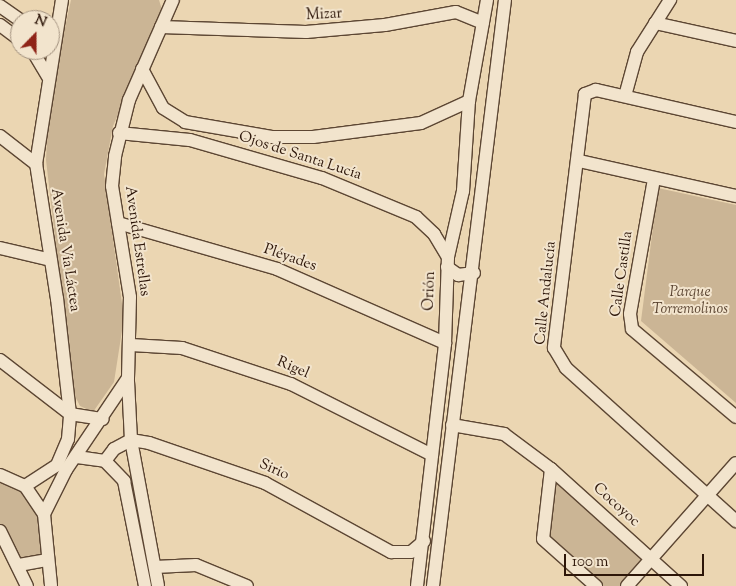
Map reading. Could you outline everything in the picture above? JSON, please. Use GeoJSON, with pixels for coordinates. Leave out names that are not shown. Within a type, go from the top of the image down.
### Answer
{"type":"FeatureCollection","features":[{"type":"Feature","properties":{"kind":"street","name":"Orión"},"geometry":{"type":"LineString","coordinates":[[417,586],[424,541],[445,343],[448,262],[467,165],[469,101],[487,0]]}},
{"type":"Feature","properties":{"kind":"street"},"geometry":{"type":"LineString","coordinates":[[433,586],[452,424],[474,274],[505,0]]}},
{"type":"Feature","properties":{"kind":"street"},"geometry":{"type":"LineString","coordinates":[[670,0],[630,66],[625,96],[736,122]]}},
{"type":"Feature","properties":{"kind":"street","name":"Avenida Estrellas"},"geometry":{"type":"LineString","coordinates":[[158,586],[131,440],[128,378],[131,345],[118,223],[112,186],[119,133],[142,69],[170,2]]}},
{"type":"Feature","properties":{"kind":"street","name":"Mizar"},"geometry":{"type":"LineString","coordinates":[[161,27],[306,32],[385,25],[456,12],[484,23]]}},
{"type":"Feature","properties":{"kind":"street"},"geometry":{"type":"LineString","coordinates":[[655,23],[736,41]]}},
{"type":"Feature","properties":{"kind":"street"},"geometry":{"type":"LineString","coordinates":[[38,60],[48,78]]}},
{"type":"Feature","properties":{"kind":"street","name":"Avenida Vía Láctea"},"geometry":{"type":"LineString","coordinates":[[25,486],[56,466],[68,439],[70,414],[51,260],[36,164],[50,60]]}},
{"type":"Feature","properties":{"kind":"street","name":"Ojos de Santa Lucía"},"geometry":{"type":"LineString","coordinates":[[142,69],[163,108],[185,122],[272,137],[314,137],[421,123],[469,101]]}},
{"type":"Feature","properties":{"kind":"street"},"geometry":{"type":"LineString","coordinates":[[473,84],[484,81],[495,86]]}},
{"type":"Feature","properties":{"kind":"street","name":"Calle Andalucía"},"geometry":{"type":"LineString","coordinates":[[625,96],[590,90],[582,102],[579,161],[554,337],[558,359],[736,521]]}},
{"type":"Feature","properties":{"kind":"street","name":"Ojos de Santa Lucía"},"geometry":{"type":"LineString","coordinates":[[119,133],[190,140],[267,160],[404,210],[434,234],[448,262]]}},
{"type":"Feature","properties":{"kind":"street"},"geometry":{"type":"LineString","coordinates":[[0,136],[36,164]]}},
{"type":"Feature","properties":{"kind":"street"},"geometry":{"type":"LineString","coordinates":[[267,160],[272,137]]}},
{"type":"Feature","properties":{"kind":"street"},"geometry":{"type":"LineString","coordinates":[[579,161],[736,196]]}},
{"type":"Feature","properties":{"kind":"street","name":"Calle Castilla"},"geometry":{"type":"LineString","coordinates":[[654,179],[630,314],[632,329],[736,417]]}},
{"type":"Feature","properties":{"kind":"street","name":"Pléyades"},"geometry":{"type":"LineString","coordinates":[[118,223],[277,269],[445,343]]}},
{"type":"Feature","properties":{"kind":"street"},"geometry":{"type":"LineString","coordinates":[[0,248],[51,260]]}},
{"type":"Feature","properties":{"kind":"street"},"geometry":{"type":"LineString","coordinates":[[448,262],[458,275],[474,274]]}},
{"type":"Feature","properties":{"kind":"street","name":"Rigel"},"geometry":{"type":"LineString","coordinates":[[131,345],[182,348],[282,380],[432,455]]}},
{"type":"Feature","properties":{"kind":"street"},"geometry":{"type":"LineString","coordinates":[[0,360],[70,414],[103,419],[58,484],[44,514]]}},
{"type":"Feature","properties":{"kind":"street","name":"Avenida Estrellas"},"geometry":{"type":"LineString","coordinates":[[103,419],[128,378]]}},
{"type":"Feature","properties":{"kind":"street","name":"Cocoyoc"},"geometry":{"type":"LineString","coordinates":[[452,424],[504,434],[551,469],[681,586]]}},
{"type":"Feature","properties":{"kind":"street"},"geometry":{"type":"LineString","coordinates":[[105,461],[114,449],[131,440]]}},
{"type":"Feature","properties":{"kind":"street","name":"Sirio"},"geometry":{"type":"LineString","coordinates":[[131,440],[172,448],[265,483],[391,552],[411,552],[424,541]]}},
{"type":"Feature","properties":{"kind":"street"},"geometry":{"type":"LineString","coordinates":[[77,457],[105,461],[120,474],[130,495],[145,586]]}},
{"type":"Feature","properties":{"kind":"street"},"geometry":{"type":"LineString","coordinates":[[627,586],[709,496],[736,463]]}},
{"type":"Feature","properties":{"kind":"street"},"geometry":{"type":"LineString","coordinates":[[551,469],[543,539],[596,586]]}},
{"type":"Feature","properties":{"kind":"street"},"geometry":{"type":"LineString","coordinates":[[0,475],[25,486],[44,514],[51,586]]}},
{"type":"Feature","properties":{"kind":"street"},"geometry":{"type":"LineString","coordinates":[[0,531],[19,565],[27,586]]}},
{"type":"Feature","properties":{"kind":"street"},"geometry":{"type":"LineString","coordinates":[[19,565],[48,560]]}},
{"type":"Feature","properties":{"kind":"street"},"geometry":{"type":"LineString","coordinates":[[155,567],[196,565],[247,586]]}},
{"type":"Feature","properties":{"kind":"green space"},"geometry":{"type":"Polygon","coordinates":[[[71,0],[159,0],[163,13],[113,126],[104,174],[124,318],[114,382],[93,412],[80,406],[73,392],[46,160],[49,100],[58,60],[60,60],[60,50],[71,0]]]}},
{"type":"Feature","properties":{"kind":"green space","name":"Parque Torremolinos"},"geometry":{"type":"Polygon","coordinates":[[[658,188],[736,205],[736,403],[641,321],[658,188]]]}},
{"type":"Feature","properties":{"kind":"green space"},"geometry":{"type":"Polygon","coordinates":[[[551,469],[651,559],[627,586],[596,586],[543,539],[551,469]]]}},
{"type":"Feature","properties":{"kind":"green space"},"geometry":{"type":"Polygon","coordinates":[[[0,476],[16,483],[38,511],[43,557],[19,560],[6,538],[0,525],[0,476]]]}}]}
